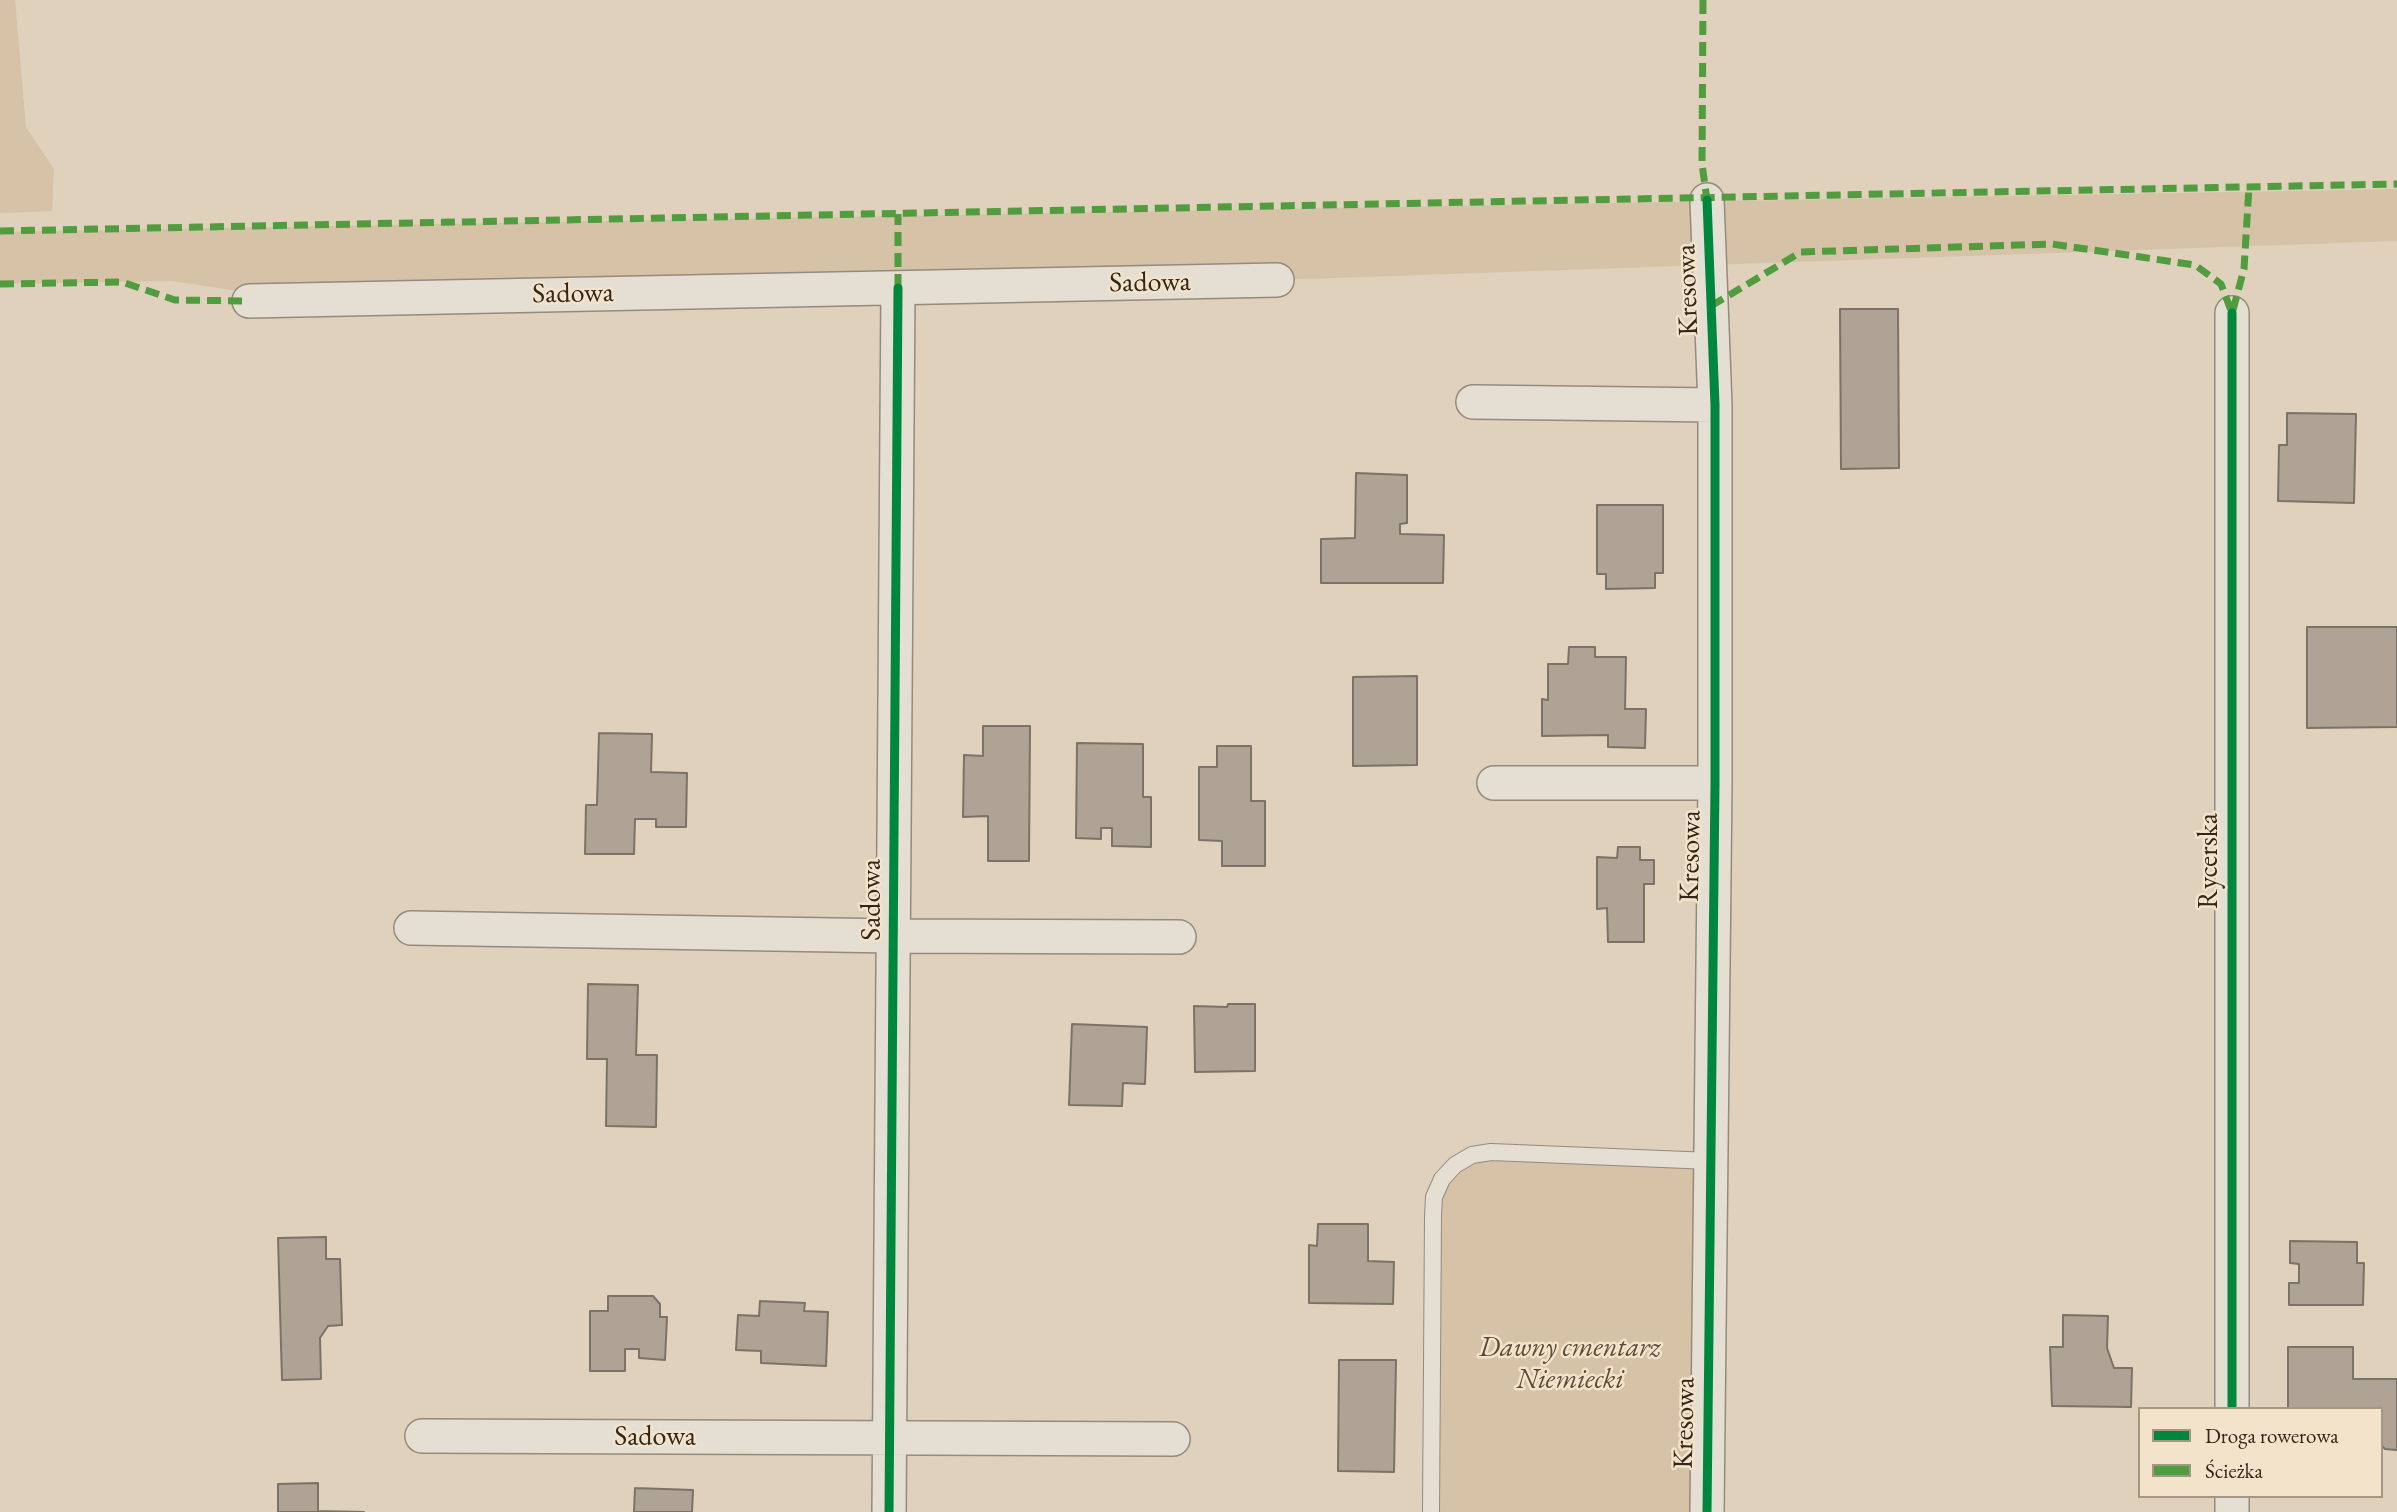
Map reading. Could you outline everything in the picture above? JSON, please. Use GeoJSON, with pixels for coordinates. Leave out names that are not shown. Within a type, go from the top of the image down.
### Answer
{"type":"FeatureCollection","features":[{"type":"Feature","properties":{"kind":"street","name":"Kresowa"},"geometry":{"type":"LineString","coordinates":[[1707,200],[1715,405],[1715,783],[1707,1512]]}},
{"type":"Feature","properties":{"kind":"street","name":"Sadowa"},"geometry":{"type":"LineString","coordinates":[[249,301],[1277,280]]}},
{"type":"Feature","properties":{"kind":"street","name":"Sadowa"},"geometry":{"type":"LineString","coordinates":[[889,1512],[898,288]]}},
{"type":"Feature","properties":{"kind":"street","name":"Rycerska"},"geometry":{"type":"LineString","coordinates":[[2232,313],[2232,1407]]}},
{"type":"Feature","properties":{"kind":"street"},"geometry":{"type":"LineString","coordinates":[[1473,402],[1715,405]]}},
{"type":"Feature","properties":{"kind":"street","name":"Kresowa"},"geometry":{"type":"LineString","coordinates":[[1494,783],[1715,783]]}},
{"type":"Feature","properties":{"kind":"street","name":"Sadowa"},"geometry":{"type":"LineString","coordinates":[[411,928],[894,936],[1179,937]]}},
{"type":"Feature","properties":{"kind":"street","name":"Sadowa"},"geometry":{"type":"LineString","coordinates":[[422,1436],[1173,1438]]}},
{"type":"Feature","properties":{"kind":"lane"},"geometry":{"type":"LineString","coordinates":[[1431,1512],[1433,1216],[1434,1197],[1442,1179],[1455,1164],[1472,1155],[1491,1152],[1711,1161]]}},
{"type":"Feature","properties":{"kind":"green space"},"geometry":{"type":"Polygon","coordinates":[[[0,0],[15,0],[26,127],[54,169],[52,211],[0,213],[0,0]]]}},
{"type":"Feature","properties":{"kind":"green space"},"geometry":{"type":"Polygon","coordinates":[[[2397,189],[2397,241],[1277,280],[291,299],[172,281],[0,284],[0,232],[2397,189]]]}},
{"type":"Feature","properties":{"kind":"green space","name":"Dawny cmentarz Niemiecki"},"geometry":{"type":"Polygon","coordinates":[[[1472,1155],[1711,1161],[1707,1512],[1431,1512],[1434,1197],[1472,1155]]]}},
{"type":"Feature","properties":{"kind":"building"},"geometry":{"type":"Polygon","coordinates":[[[1840,309],[1898,309],[1899,468],[1841,469],[1840,309]]]}},
{"type":"Feature","properties":{"kind":"building"},"geometry":{"type":"Polygon","coordinates":[[[2287,413],[2356,414],[2354,503],[2278,501],[2279,445],[2287,445],[2287,413]]]}},
{"type":"Feature","properties":{"kind":"building"},"geometry":{"type":"Polygon","coordinates":[[[1356,473],[1407,475],[1407,523],[1400,524],[1400,534],[1444,535],[1443,583],[1321,583],[1321,539],[1355,538],[1356,473]]]}},
{"type":"Feature","properties":{"kind":"building"},"geometry":{"type":"Polygon","coordinates":[[[1597,505],[1663,505],[1663,573],[1655,573],[1655,588],[1606,589],[1606,574],[1597,574],[1597,505]]]}},
{"type":"Feature","properties":{"kind":"building"},"geometry":{"type":"Polygon","coordinates":[[[2307,627],[2397,627],[2397,727],[2307,728],[2307,627]]]}},
{"type":"Feature","properties":{"kind":"building"},"geometry":{"type":"Polygon","coordinates":[[[1569,647],[1595,647],[1595,657],[1626,657],[1625,709],[1646,709],[1645,748],[1608,747],[1608,735],[1542,736],[1542,699],[1548,700],[1548,664],[1568,664],[1569,647]]]}},
{"type":"Feature","properties":{"kind":"building"},"geometry":{"type":"Polygon","coordinates":[[[1417,676],[1417,765],[1353,766],[1353,677],[1417,676]]]}},
{"type":"Feature","properties":{"kind":"building"},"geometry":{"type":"Polygon","coordinates":[[[983,726],[1030,726],[1029,861],[988,861],[988,816],[963,817],[964,755],[983,756],[983,726]]]}},
{"type":"Feature","properties":{"kind":"building"},"geometry":{"type":"Polygon","coordinates":[[[599,733],[652,734],[651,772],[687,773],[686,827],[656,827],[656,819],[635,819],[634,854],[585,854],[586,805],[597,805],[599,733]]]}},
{"type":"Feature","properties":{"kind":"building"},"geometry":{"type":"Polygon","coordinates":[[[1077,743],[1143,744],[1143,797],[1151,797],[1151,847],[1112,846],[1112,828],[1101,828],[1101,839],[1076,838],[1077,743]]]}},
{"type":"Feature","properties":{"kind":"building"},"geometry":{"type":"Polygon","coordinates":[[[1217,746],[1251,746],[1251,801],[1265,801],[1265,866],[1222,866],[1222,841],[1199,840],[1199,767],[1217,767],[1217,746]]]}},
{"type":"Feature","properties":{"kind":"building"},"geometry":{"type":"Polygon","coordinates":[[[1618,847],[1640,847],[1640,860],[1654,860],[1654,884],[1644,884],[1644,942],[1608,942],[1607,908],[1597,909],[1597,857],[1617,858],[1618,847]]]}},
{"type":"Feature","properties":{"kind":"building"},"geometry":{"type":"Polygon","coordinates":[[[588,984],[638,985],[636,1055],[657,1055],[656,1127],[606,1126],[607,1059],[587,1059],[588,984]]]}},
{"type":"Feature","properties":{"kind":"building"},"geometry":{"type":"Polygon","coordinates":[[[1228,1004],[1255,1004],[1255,1071],[1195,1072],[1194,1006],[1227,1007],[1228,1004]]]}},
{"type":"Feature","properties":{"kind":"building"},"geometry":{"type":"Polygon","coordinates":[[[1072,1024],[1147,1027],[1145,1084],[1123,1083],[1122,1106],[1069,1105],[1072,1024]]]}},
{"type":"Feature","properties":{"kind":"building"},"geometry":{"type":"Polygon","coordinates":[[[1318,1224],[1368,1224],[1368,1261],[1394,1262],[1393,1304],[1309,1303],[1309,1245],[1317,1246],[1318,1224]]]}},
{"type":"Feature","properties":{"kind":"building"},"geometry":{"type":"Polygon","coordinates":[[[326,1237],[326,1259],[340,1259],[342,1325],[328,1326],[320,1338],[321,1379],[282,1380],[278,1238],[326,1237]]]}},
{"type":"Feature","properties":{"kind":"building"},"geometry":{"type":"Polygon","coordinates":[[[2290,1241],[2357,1242],[2357,1263],[2364,1263],[2363,1305],[2289,1305],[2289,1283],[2299,1283],[2299,1264],[2290,1263],[2290,1241]]]}},
{"type":"Feature","properties":{"kind":"building"},"geometry":{"type":"Polygon","coordinates":[[[608,1296],[653,1296],[660,1304],[660,1317],[667,1317],[665,1360],[639,1358],[639,1349],[625,1349],[625,1371],[590,1371],[590,1311],[608,1311],[608,1296]]]}},
{"type":"Feature","properties":{"kind":"building"},"geometry":{"type":"Polygon","coordinates":[[[760,1301],[805,1303],[804,1311],[828,1312],[826,1366],[761,1363],[761,1351],[736,1350],[738,1315],[759,1316],[760,1301]]]}},
{"type":"Feature","properties":{"kind":"building"},"geometry":{"type":"Polygon","coordinates":[[[2063,1315],[2108,1316],[2107,1348],[2114,1368],[2132,1368],[2131,1407],[2052,1406],[2050,1347],[2063,1347],[2063,1315]]]}},
{"type":"Feature","properties":{"kind":"building"},"geometry":{"type":"Polygon","coordinates":[[[2288,1347],[2353,1347],[2353,1379],[2397,1379],[2397,1450],[2383,1447],[2383,1407],[2288,1407],[2288,1347]]]}},
{"type":"Feature","properties":{"kind":"building"},"geometry":{"type":"Polygon","coordinates":[[[1339,1360],[1396,1360],[1394,1472],[1338,1471],[1339,1360]]]}},
{"type":"Feature","properties":{"kind":"building"},"geometry":{"type":"Polygon","coordinates":[[[318,1483],[318,1511],[364,1512],[278,1512],[278,1484],[318,1483]]]}},
{"type":"Feature","properties":{"kind":"building"},"geometry":{"type":"Polygon","coordinates":[[[635,1488],[693,1490],[692,1512],[634,1512],[635,1488]]]}},
{"type":"Feature","properties":{"kind":"marked path"},"geometry":{"type":"LineString","coordinates":[[1703,0],[1702,164],[1707,200]]}},
{"type":"Feature","properties":{"kind":"marked path"},"geometry":{"type":"LineString","coordinates":[[0,231],[2397,184]]}},
{"type":"Feature","properties":{"kind":"marked path"},"geometry":{"type":"LineString","coordinates":[[2233,310],[2244,269],[2249,187]]}},
{"type":"Feature","properties":{"kind":"marked path"},"geometry":{"type":"LineString","coordinates":[[898,214],[898,288]]}},
{"type":"Feature","properties":{"kind":"marked path"},"geometry":{"type":"LineString","coordinates":[[1711,306],[1801,252],[2052,244],[2195,265],[2221,284],[2232,313]]}},
{"type":"Feature","properties":{"kind":"marked path"},"geometry":{"type":"LineString","coordinates":[[0,284],[122,282],[175,300],[249,301]]}},
{"type":"Feature","properties":{"kind":"cycle path"},"geometry":{"type":"LineString","coordinates":[[1707,200],[1715,405],[1715,783],[1707,1512]]}},
{"type":"Feature","properties":{"kind":"cycle path"},"geometry":{"type":"LineString","coordinates":[[889,1512],[898,288]]}},
{"type":"Feature","properties":{"kind":"cycle path"},"geometry":{"type":"LineString","coordinates":[[2232,313],[2232,1407]]}}]}
